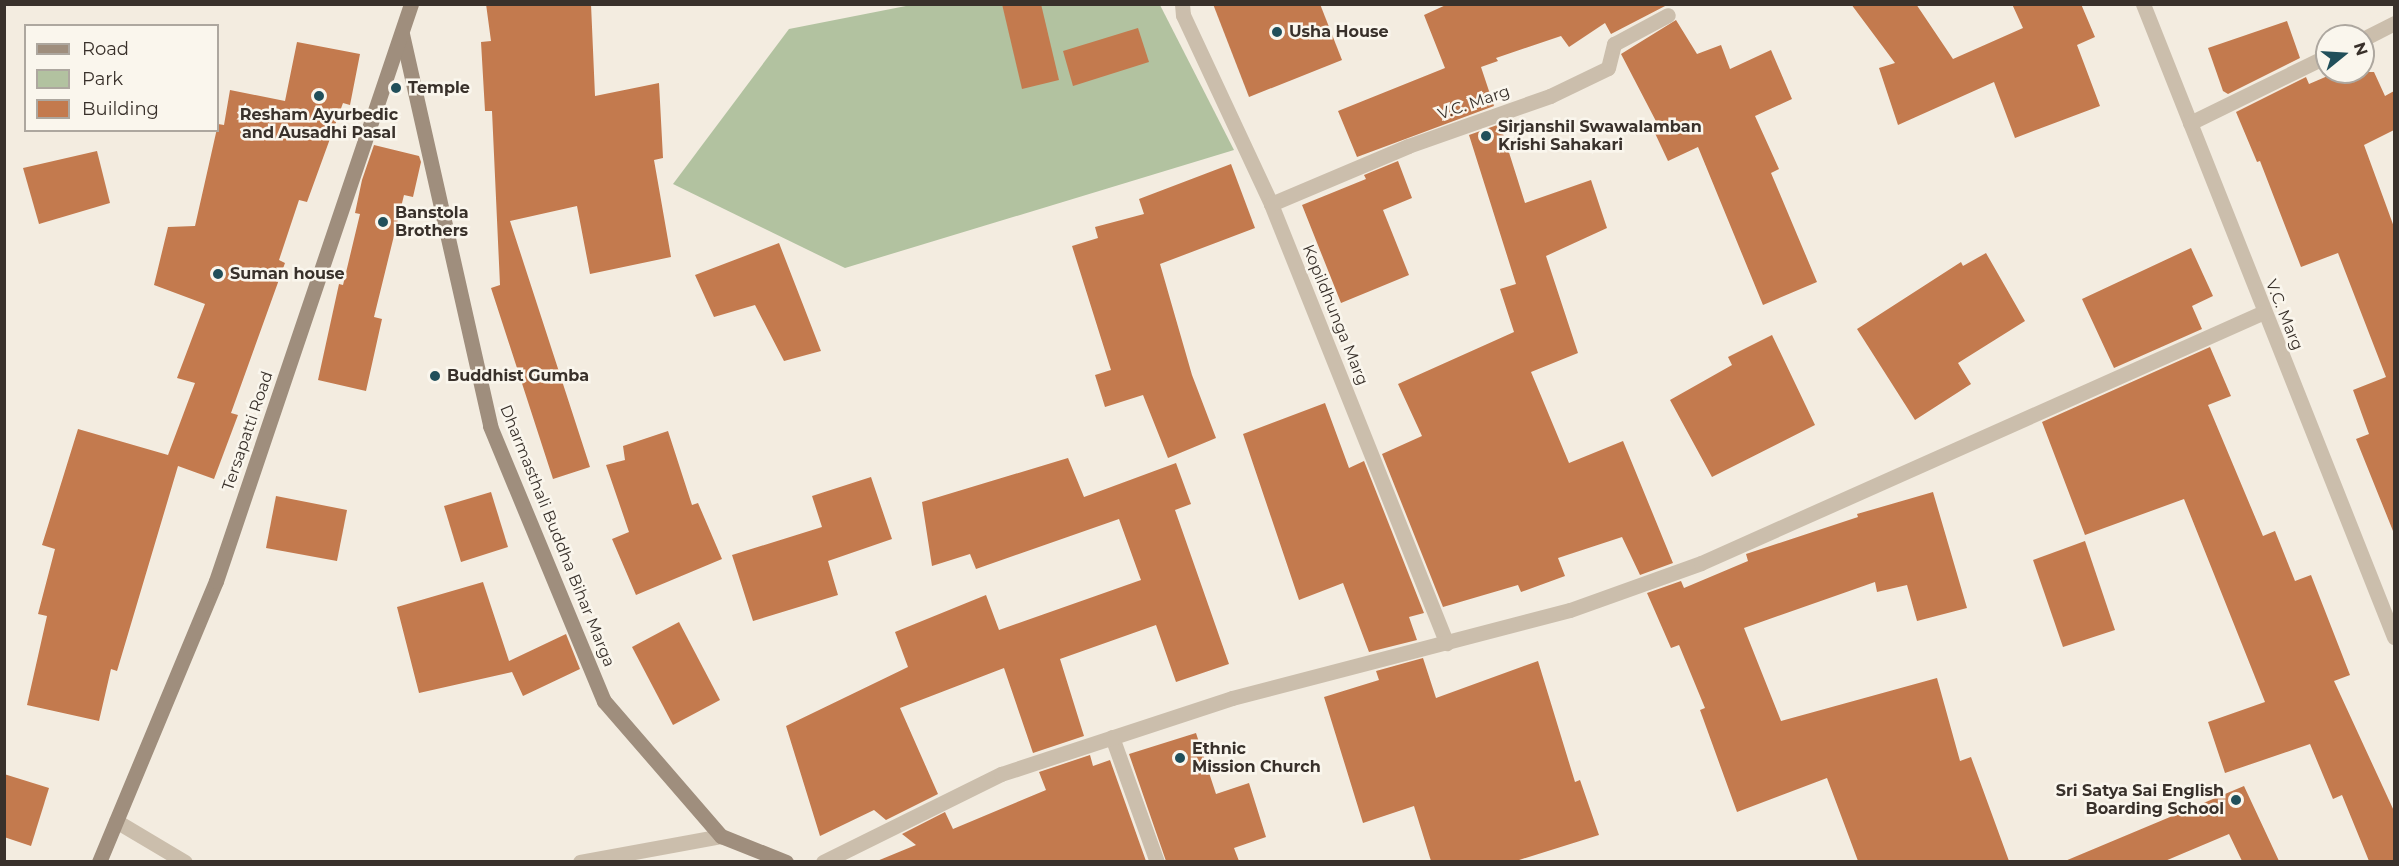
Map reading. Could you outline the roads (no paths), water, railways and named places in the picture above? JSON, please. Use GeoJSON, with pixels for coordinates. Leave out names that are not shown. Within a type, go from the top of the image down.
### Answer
{"type":"FeatureCollection","features":[{"type":"Feature","properties":{"kind":"main road","name":"Tersapatti Road"},"geometry":{"type":"LineString","coordinates":[[99,861],[216,581],[411,4]]}},
{"type":"Feature","properties":{"kind":"main road","name":"Dharmasthali Buddha Bihar Marga"},"geometry":{"type":"LineString","coordinates":[[402,34],[490,426],[604,701],[722,836],[786,861]]}},
{"type":"Feature","properties":{"kind":"street","name":"Kopildhunga Marg"},"geometry":{"type":"LineString","coordinates":[[1182,4],[1183,15],[1271,204],[1447,643]]}},
{"type":"Feature","properties":{"kind":"street","name":"V.C. Marg"},"geometry":{"type":"LineString","coordinates":[[2143,4],[2394,637]]}},
{"type":"Feature","properties":{"kind":"street","name":"V.C. Marg"},"geometry":{"type":"LineString","coordinates":[[1271,204],[1408,146],[1550,96],[1608,68],[1611,47],[1668,15]]}},
{"type":"Feature","properties":{"kind":"street"},"geometry":{"type":"LineString","coordinates":[[2375,33],[2394,23]]}},
{"type":"Feature","properties":{"kind":"street"},"geometry":{"type":"LineString","coordinates":[[2190,123],[2315,62]]}},
{"type":"Feature","properties":{"kind":"street"},"geometry":{"type":"LineString","coordinates":[[823,861],[1001,774],[1232,698],[1570,610],[1701,563],[2264,312]]}},
{"type":"Feature","properties":{"kind":"street"},"geometry":{"type":"LineString","coordinates":[[1112,737],[1156,861]]}},
{"type":"Feature","properties":{"kind":"street"},"geometry":{"type":"LineString","coordinates":[[116,821],[185,861]]}},
{"type":"Feature","properties":{"kind":"street"},"geometry":{"type":"LineString","coordinates":[[580,861],[722,836]]}},
{"type":"Feature","properties":{"kind":"place","name":"Usha House"},"geometry":{"type":"Point","coordinates":[1277,32]}},
{"type":"Feature","properties":{"kind":"place","name":"Temple"},"geometry":{"type":"Point","coordinates":[396,88]}},
{"type":"Feature","properties":{"kind":"place","name":"Resham Ayurbedic and Ausadhi Pasal"},"geometry":{"type":"Point","coordinates":[319,96]}},
{"type":"Feature","properties":{"kind":"place","name":"Sirjanshil Swawalamban Krishi Sahakari"},"geometry":{"type":"Point","coordinates":[1486,136]}},
{"type":"Feature","properties":{"kind":"place","name":"Banstola Brothers"},"geometry":{"type":"Point","coordinates":[383,222]}},
{"type":"Feature","properties":{"kind":"place","name":"Suman house"},"geometry":{"type":"Point","coordinates":[218,274]}},
{"type":"Feature","properties":{"kind":"place","name":"Buddhist Gumba"},"geometry":{"type":"Point","coordinates":[435,376]}},
{"type":"Feature","properties":{"kind":"place","name":"Ethnic Mission Church"},"geometry":{"type":"Point","coordinates":[1180,758]}},
{"type":"Feature","properties":{"kind":"place","name":"Sri Satya Sai English Boarding School"},"geometry":{"type":"Point","coordinates":[2236,800]}}]}
